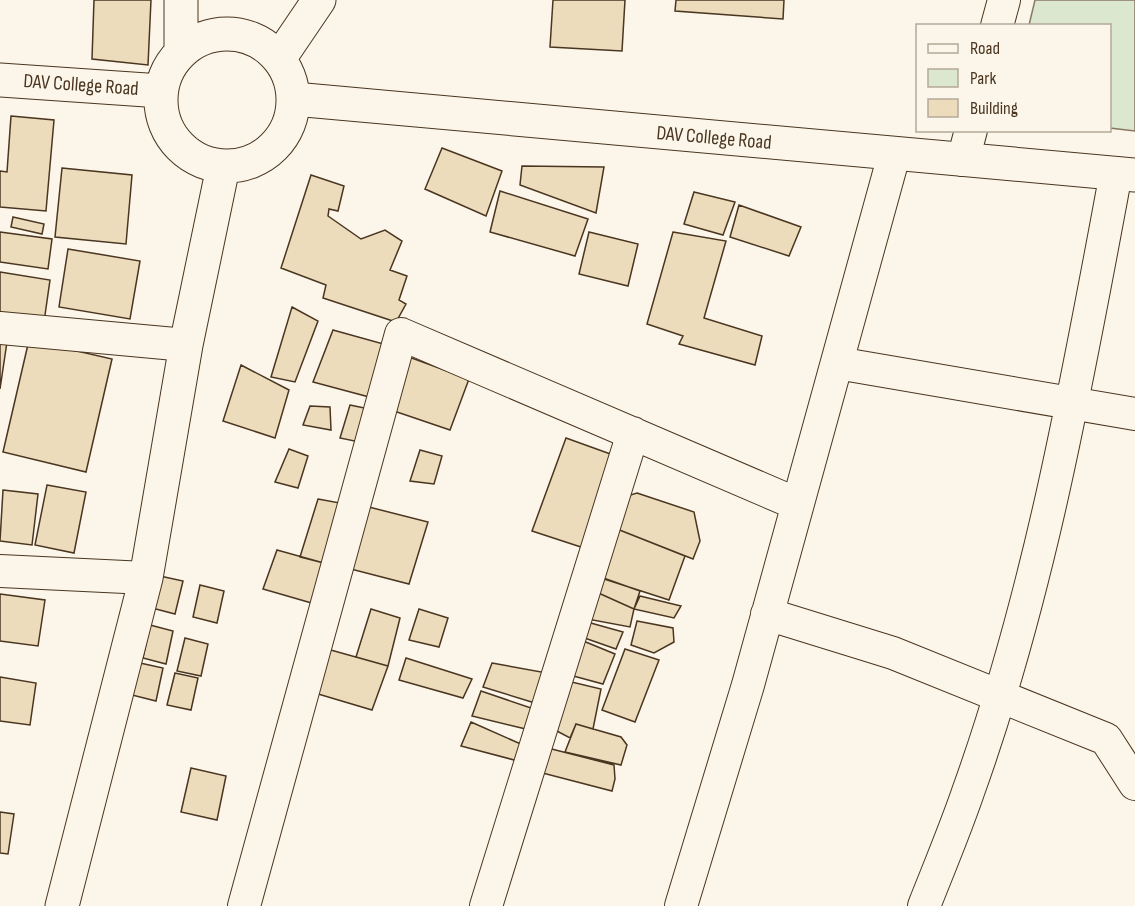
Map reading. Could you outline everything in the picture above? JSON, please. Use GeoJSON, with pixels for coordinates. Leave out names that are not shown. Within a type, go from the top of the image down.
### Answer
{"type":"FeatureCollection","features":[{"type":"Feature","properties":{"kind":"street"},"geometry":{"type":"LineString","coordinates":[[181,0],[181,52]]}},
{"type":"Feature","properties":{"kind":"street"},"geometry":{"type":"LineString","coordinates":[[279,59],[319,0]]}},
{"type":"Feature","properties":{"kind":"street"},"geometry":{"type":"LineString","coordinates":[[998,24],[1004,0]]}},
{"type":"Feature","properties":{"kind":"street"},"geometry":{"type":"LineString","coordinates":[[221,34],[242,36],[262,44],[279,59],[289,78],[294,99],[290,121],[280,141],[264,155],[244,165],[223,167],[202,162],[183,151],[169,134],[162,113],[161,91],[168,70],[181,52],[199,40],[221,34]]}},
{"type":"Feature","properties":{"kind":"street","name":"DAV College Road"},"geometry":{"type":"LineString","coordinates":[[0,80],[161,91]]}},
{"type":"Feature","properties":{"kind":"street","name":"DAV College Road"},"geometry":{"type":"LineString","coordinates":[[294,99],[894,155],[967,146],[1126,174]]}},
{"type":"Feature","properties":{"kind":"street"},"geometry":{"type":"LineString","coordinates":[[681,906],[767,614],[894,155]]}},
{"type":"Feature","properties":{"kind":"street"},"geometry":{"type":"LineString","coordinates":[[62,906],[146,578],[186,345],[223,167]]}},
{"type":"Feature","properties":{"kind":"street"},"geometry":{"type":"LineString","coordinates":[[924,906],[969,791],[1018,628],[1126,174]]}},
{"type":"Feature","properties":{"kind":"street"},"geometry":{"type":"LineString","coordinates":[[0,328],[186,345]]}},
{"type":"Feature","properties":{"kind":"street"},"geometry":{"type":"LineString","coordinates":[[244,906],[401,334],[797,504]]}},
{"type":"Feature","properties":{"kind":"street"},"geometry":{"type":"LineString","coordinates":[[837,363],[1135,414]]}},
{"type":"Feature","properties":{"kind":"street"},"geometry":{"type":"LineString","coordinates":[[486,906],[633,433]]}},
{"type":"Feature","properties":{"kind":"street"},"geometry":{"type":"LineString","coordinates":[[0,571],[146,578]]}},
{"type":"Feature","properties":{"kind":"street"},"geometry":{"type":"LineString","coordinates":[[767,614],[893,654],[1106,739],[1135,784]]}},
{"type":"Feature","properties":{"kind":"green space"},"geometry":{"type":"Polygon","coordinates":[[[1035,0],[1135,0],[1135,131],[1111,128],[1111,24],[1029,24],[1035,0]]]}},
{"type":"Feature","properties":{"kind":"building"},"geometry":{"type":"Polygon","coordinates":[[[94,0],[151,0],[148,65],[92,59],[94,0]]]}},
{"type":"Feature","properties":{"kind":"building"},"geometry":{"type":"Polygon","coordinates":[[[553,0],[625,0],[622,51],[550,47],[553,0]]]}},
{"type":"Feature","properties":{"kind":"building"},"geometry":{"type":"Polygon","coordinates":[[[676,0],[784,0],[783,19],[675,11],[676,0]]]}},
{"type":"Feature","properties":{"kind":"building"},"geometry":{"type":"Polygon","coordinates":[[[11,116],[54,120],[46,211],[0,207],[0,171],[7,172],[11,116]]]}},
{"type":"Feature","properties":{"kind":"building"},"geometry":{"type":"Polygon","coordinates":[[[442,148],[502,171],[486,216],[425,189],[442,148]]]}},
{"type":"Feature","properties":{"kind":"building"},"geometry":{"type":"Polygon","coordinates":[[[522,166],[604,167],[596,213],[520,185],[522,166]]]}},
{"type":"Feature","properties":{"kind":"building"},"geometry":{"type":"Polygon","coordinates":[[[62,168],[132,175],[126,244],[55,237],[62,168]]]}},
{"type":"Feature","properties":{"kind":"building"},"geometry":{"type":"Polygon","coordinates":[[[311,175],[344,186],[338,211],[329,209],[328,216],[361,239],[385,230],[402,241],[390,270],[407,276],[399,300],[406,304],[396,322],[323,298],[326,285],[281,268],[311,175]]]}},
{"type":"Feature","properties":{"kind":"building"},"geometry":{"type":"Polygon","coordinates":[[[500,191],[588,219],[575,256],[490,232],[500,191]]]}},
{"type":"Feature","properties":{"kind":"building"},"geometry":{"type":"Polygon","coordinates":[[[694,192],[735,202],[723,235],[684,224],[694,192]]]}},
{"type":"Feature","properties":{"kind":"building"},"geometry":{"type":"Polygon","coordinates":[[[739,205],[801,227],[789,256],[730,237],[739,205]]]}},
{"type":"Feature","properties":{"kind":"building"},"geometry":{"type":"Polygon","coordinates":[[[13,217],[44,224],[42,234],[11,227],[13,217]]]}},
{"type":"Feature","properties":{"kind":"building"},"geometry":{"type":"Polygon","coordinates":[[[0,232],[52,239],[48,269],[0,262],[0,232]]]}},
{"type":"Feature","properties":{"kind":"building"},"geometry":{"type":"Polygon","coordinates":[[[589,232],[638,244],[628,286],[579,274],[589,232]]]}},
{"type":"Feature","properties":{"kind":"building"},"geometry":{"type":"Polygon","coordinates":[[[673,232],[726,241],[704,318],[762,336],[755,365],[679,344],[683,336],[647,324],[673,232]]]}},
{"type":"Feature","properties":{"kind":"building"},"geometry":{"type":"Polygon","coordinates":[[[68,249],[140,261],[130,319],[59,307],[68,249]]]}},
{"type":"Feature","properties":{"kind":"building"},"geometry":{"type":"Polygon","coordinates":[[[0,272],[50,280],[44,322],[0,315],[0,272]]]}},
{"type":"Feature","properties":{"kind":"building"},"geometry":{"type":"Polygon","coordinates":[[[292,307],[318,321],[295,382],[271,377],[292,307]]]}},
{"type":"Feature","properties":{"kind":"building"},"geometry":{"type":"Polygon","coordinates":[[[333,330],[387,345],[373,398],[313,382],[333,330]]]}},
{"type":"Feature","properties":{"kind":"building"},"geometry":{"type":"Polygon","coordinates":[[[29,340],[112,359],[86,472],[3,452],[29,340]]]}},
{"type":"Feature","properties":{"kind":"building"},"geometry":{"type":"Polygon","coordinates":[[[0,341],[7,342],[0,389],[0,341]]]}},
{"type":"Feature","properties":{"kind":"building"},"geometry":{"type":"Polygon","coordinates":[[[409,357],[469,379],[450,430],[394,411],[409,357]]]}},
{"type":"Feature","properties":{"kind":"building"},"geometry":{"type":"Polygon","coordinates":[[[241,365],[289,390],[275,438],[223,421],[241,365]]]}},
{"type":"Feature","properties":{"kind":"building"},"geometry":{"type":"Polygon","coordinates":[[[350,405],[374,410],[364,443],[340,438],[350,405]]]}},
{"type":"Feature","properties":{"kind":"building"},"geometry":{"type":"Polygon","coordinates":[[[310,406],[330,407],[331,430],[303,425],[310,406]]]}},
{"type":"Feature","properties":{"kind":"building"},"geometry":{"type":"Polygon","coordinates":[[[566,438],[616,456],[587,549],[532,531],[566,438]]]}},
{"type":"Feature","properties":{"kind":"building"},"geometry":{"type":"Polygon","coordinates":[[[289,449],[308,456],[298,488],[275,482],[289,449]]]}},
{"type":"Feature","properties":{"kind":"building"},"geometry":{"type":"Polygon","coordinates":[[[420,450],[442,456],[434,484],[410,481],[420,450]]]}},
{"type":"Feature","properties":{"kind":"building"},"geometry":{"type":"Polygon","coordinates":[[[47,485],[86,492],[74,553],[35,545],[47,485]]]}},
{"type":"Feature","properties":{"kind":"building"},"geometry":{"type":"Polygon","coordinates":[[[3,490],[38,494],[32,545],[0,541],[3,490]]]}},
{"type":"Feature","properties":{"kind":"building"},"geometry":{"type":"Polygon","coordinates":[[[637,493],[694,512],[700,541],[693,559],[617,529],[627,496],[637,493]]]}},
{"type":"Feature","properties":{"kind":"building"},"geometry":{"type":"Polygon","coordinates":[[[318,499],[340,503],[324,563],[300,557],[318,499]]]}},
{"type":"Feature","properties":{"kind":"building"},"geometry":{"type":"Polygon","coordinates":[[[361,505],[428,522],[409,584],[343,567],[361,505]]]}},
{"type":"Feature","properties":{"kind":"building"},"geometry":{"type":"Polygon","coordinates":[[[617,529],[685,556],[669,600],[598,577],[617,529]]]}},
{"type":"Feature","properties":{"kind":"building"},"geometry":{"type":"Polygon","coordinates":[[[277,550],[324,563],[315,604],[263,589],[277,550]]]}},
{"type":"Feature","properties":{"kind":"building"},"geometry":{"type":"Polygon","coordinates":[[[595,575],[640,591],[634,609],[594,591],[595,575]]]}},
{"type":"Feature","properties":{"kind":"building"},"geometry":{"type":"Polygon","coordinates":[[[160,576],[183,581],[175,614],[152,608],[160,576]]]}},
{"type":"Feature","properties":{"kind":"building"},"geometry":{"type":"Polygon","coordinates":[[[200,585],[224,591],[217,623],[193,617],[200,585]]]}},
{"type":"Feature","properties":{"kind":"building"},"geometry":{"type":"Polygon","coordinates":[[[594,591],[634,609],[630,627],[582,618],[594,591]]]}},
{"type":"Feature","properties":{"kind":"building"},"geometry":{"type":"Polygon","coordinates":[[[0,594],[45,600],[38,646],[0,641],[0,594]]]}},
{"type":"Feature","properties":{"kind":"building"},"geometry":{"type":"Polygon","coordinates":[[[640,596],[681,606],[674,618],[634,609],[640,596]]]}},
{"type":"Feature","properties":{"kind":"building"},"geometry":{"type":"Polygon","coordinates":[[[371,609],[400,618],[388,666],[356,657],[371,609]]]}},
{"type":"Feature","properties":{"kind":"building"},"geometry":{"type":"Polygon","coordinates":[[[419,609],[448,618],[439,647],[409,640],[419,609]]]}},
{"type":"Feature","properties":{"kind":"building"},"geometry":{"type":"Polygon","coordinates":[[[580,620],[623,632],[616,649],[576,635],[580,620]]]}},
{"type":"Feature","properties":{"kind":"building"},"geometry":{"type":"Polygon","coordinates":[[[637,621],[673,628],[674,642],[654,653],[631,645],[637,621]]]}},
{"type":"Feature","properties":{"kind":"building"},"geometry":{"type":"Polygon","coordinates":[[[150,625],[173,631],[166,664],[143,658],[150,625]]]}},
{"type":"Feature","properties":{"kind":"building"},"geometry":{"type":"Polygon","coordinates":[[[185,638],[208,644],[201,676],[177,671],[185,638]]]}},
{"type":"Feature","properties":{"kind":"building"},"geometry":{"type":"Polygon","coordinates":[[[576,638],[615,654],[603,684],[566,674],[576,638]]]}},
{"type":"Feature","properties":{"kind":"building"},"geometry":{"type":"Polygon","coordinates":[[[320,647],[388,666],[372,710],[308,691],[320,647]]]}},
{"type":"Feature","properties":{"kind":"building"},"geometry":{"type":"Polygon","coordinates":[[[625,649],[659,660],[635,722],[602,710],[625,649]]]}},
{"type":"Feature","properties":{"kind":"building"},"geometry":{"type":"Polygon","coordinates":[[[406,658],[472,679],[463,698],[399,680],[406,658]]]}},
{"type":"Feature","properties":{"kind":"building"},"geometry":{"type":"Polygon","coordinates":[[[140,663],[163,668],[156,701],[132,695],[140,663]]]}},
{"type":"Feature","properties":{"kind":"building"},"geometry":{"type":"Polygon","coordinates":[[[492,663],[547,673],[535,703],[483,687],[492,663]]]}},
{"type":"Feature","properties":{"kind":"building"},"geometry":{"type":"Polygon","coordinates":[[[175,673],[198,678],[191,710],[167,705],[175,673]]]}},
{"type":"Feature","properties":{"kind":"building"},"geometry":{"type":"Polygon","coordinates":[[[0,677],[36,683],[30,725],[0,721],[0,677]]]}},
{"type":"Feature","properties":{"kind":"building"},"geometry":{"type":"Polygon","coordinates":[[[559,679],[601,689],[593,729],[576,724],[570,738],[555,730],[559,679]]]}},
{"type":"Feature","properties":{"kind":"building"},"geometry":{"type":"Polygon","coordinates":[[[481,691],[534,709],[530,730],[472,716],[481,691]]]}},
{"type":"Feature","properties":{"kind":"building"},"geometry":{"type":"Polygon","coordinates":[[[471,722],[523,745],[518,761],[461,746],[471,722]]]}},
{"type":"Feature","properties":{"kind":"building"},"geometry":{"type":"Polygon","coordinates":[[[576,724],[621,737],[627,745],[621,765],[565,752],[576,724]]]}},
{"type":"Feature","properties":{"kind":"building"},"geometry":{"type":"Polygon","coordinates":[[[540,746],[614,765],[615,779],[612,791],[531,770],[540,746]]]}},
{"type":"Feature","properties":{"kind":"building"},"geometry":{"type":"Polygon","coordinates":[[[191,768],[226,776],[217,820],[181,812],[191,768]]]}},
{"type":"Feature","properties":{"kind":"building"},"geometry":{"type":"Polygon","coordinates":[[[0,812],[14,814],[8,854],[0,853],[0,812]]]}}]}
